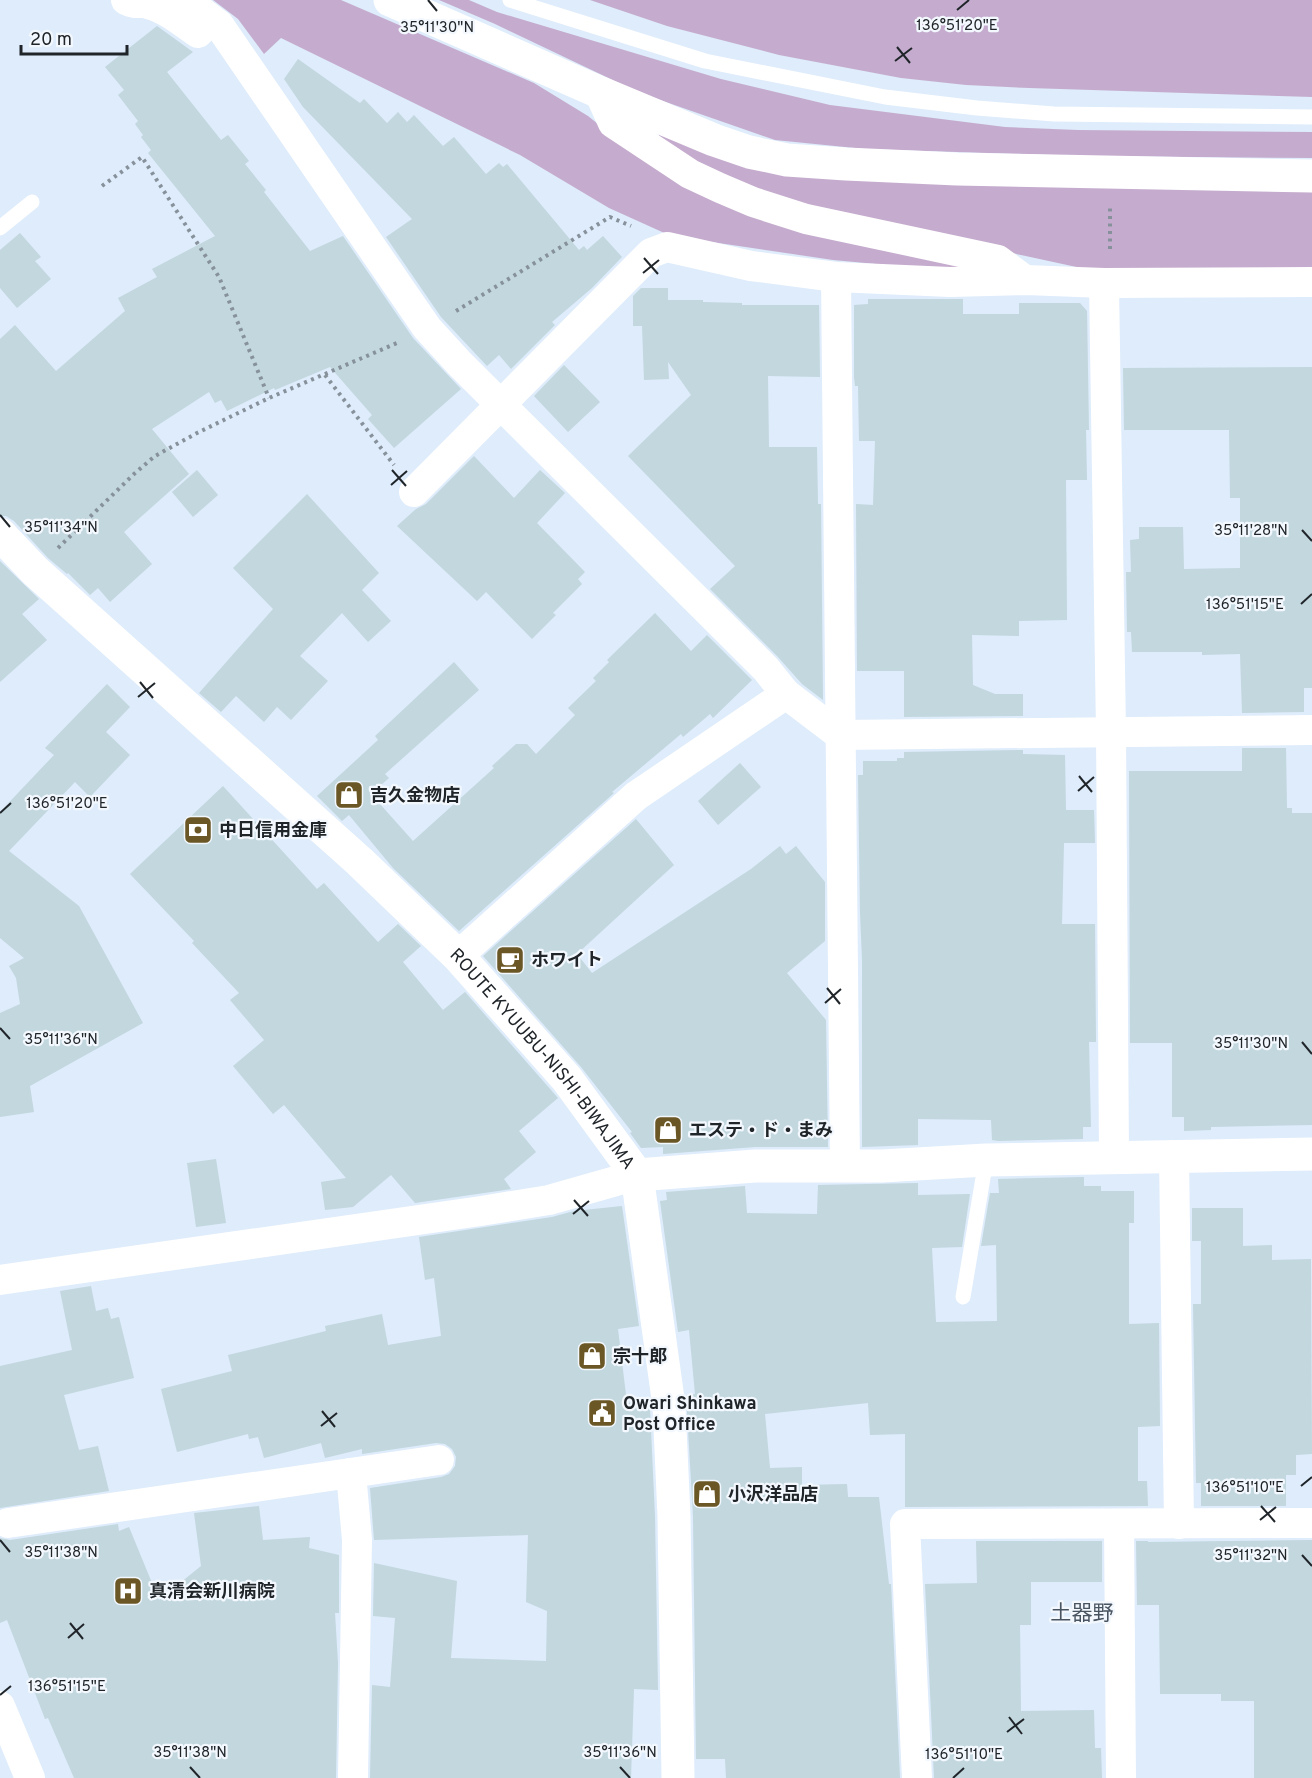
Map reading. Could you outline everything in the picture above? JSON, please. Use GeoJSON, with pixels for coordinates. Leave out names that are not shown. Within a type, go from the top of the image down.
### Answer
{"type":"FeatureCollection","features":[{"type":"Feature","properties":{"kind":"street"},"geometry":{"type":"LineString","coordinates":[[126,0],[136,5],[147,3],[173,16],[198,33],[211,19]]}},
{"type":"Feature","properties":{"kind":"street"},"geometry":{"type":"LineString","coordinates":[[186,0],[219,25],[427,328],[459,363],[766,669],[786,694],[840,735],[1312,730]]}},
{"type":"Feature","properties":{"kind":"street"},"geometry":{"type":"LineString","coordinates":[[390,0],[714,140],[749,152],[787,160],[887,166],[1312,176]]}},
{"type":"Feature","properties":{"kind":"street"},"geometry":{"type":"LineString","coordinates":[[599,92],[613,123],[690,174],[720,188],[753,202],[806,219],[998,260],[1024,280]]}},
{"type":"Feature","properties":{"kind":"street"},"geometry":{"type":"LineString","coordinates":[[414,492],[651,254],[667,247],[751,266],[836,278],[950,282],[1024,280],[1106,283],[1312,282]]}},
{"type":"Feature","properties":{"kind":"street"},"geometry":{"type":"LineString","coordinates":[[836,278],[844,1167]]}},
{"type":"Feature","properties":{"kind":"street"},"geometry":{"type":"LineString","coordinates":[[1106,283],[1114,1156]]}},
{"type":"Feature","properties":{"kind":"street","name":"ROUTE KYUUBU-NISHI-BIWAJIMA"},"geometry":{"type":"LineString","coordinates":[[0,534],[35,570],[359,861],[458,956],[567,1079],[638,1175],[669,1406],[674,1516],[678,1778]]}},
{"type":"Feature","properties":{"kind":"street"},"geometry":{"type":"LineString","coordinates":[[458,956],[636,796],[786,694]]}},
{"type":"Feature","properties":{"kind":"street"},"geometry":{"type":"LineString","coordinates":[[0,1280],[549,1200],[638,1175],[756,1166],[844,1167],[1114,1156],[1312,1154]]}},
{"type":"Feature","properties":{"kind":"street"},"geometry":{"type":"LineString","coordinates":[[1174,1155],[1179,1524]]}},
{"type":"Feature","properties":{"kind":"street"},"geometry":{"type":"LineString","coordinates":[[8,1523],[439,1460]]}},
{"type":"Feature","properties":{"kind":"street"},"geometry":{"type":"LineString","coordinates":[[351,1473],[357,1540],[353,1778]]}},
{"type":"Feature","properties":{"kind":"street"},"geometry":{"type":"LineString","coordinates":[[917,1778],[905,1524],[1312,1523]]}},
{"type":"Feature","properties":{"kind":"street"},"geometry":{"type":"LineString","coordinates":[[1119,1524],[1121,1778]]}},
{"type":"Feature","properties":{"kind":"street"},"geometry":{"type":"LineString","coordinates":[[0,1706],[30,1778]]}},
{"type":"Feature","properties":{"kind":"lane"},"geometry":{"type":"LineString","coordinates":[[510,0],[705,61],[885,97],[1054,114],[1312,117]]}},
{"type":"Feature","properties":{"kind":"lane"},"geometry":{"type":"LineString","coordinates":[[0,228],[32,202]]}},
{"type":"Feature","properties":{"kind":"lane"},"geometry":{"type":"LineString","coordinates":[[963,1297],[986,1160]]}},
{"type":"Feature","properties":{"kind":"path"},"geometry":{"type":"LineString","coordinates":[[102,186],[142,157],[219,277],[269,398]]}},
{"type":"Feature","properties":{"kind":"path"},"geometry":{"type":"LineString","coordinates":[[1106,283],[1111,172]]}},
{"type":"Feature","properties":{"kind":"path"},"geometry":{"type":"LineString","coordinates":[[35,570],[155,456],[269,398],[413,337],[610,217],[657,237],[667,247]]}},
{"type":"Feature","properties":{"kind":"path"},"geometry":{"type":"LineString","coordinates":[[325,375],[414,492]]}},
{"type":"Feature","properties":{"kind":"shaded area"},"geometry":{"type":"Polygon","coordinates":[[[213,0],[341,0],[534,83],[588,116],[639,157],[990,268],[952,271],[833,260],[671,236],[609,208],[520,155],[281,38],[264,54],[238,19],[213,0]]]}},
{"type":"Feature","properties":{"kind":"shaded area"},"geometry":{"type":"Polygon","coordinates":[[[439,0],[469,0],[497,12],[721,79],[830,105],[1005,127],[1078,130],[1312,132],[1312,158],[1083,156],[865,149],[775,140],[640,93],[439,0]]]}},
{"type":"Feature","properties":{"kind":"shaded area"},"geometry":{"type":"Polygon","coordinates":[[[590,0],[1312,0],[1312,97],[1029,88],[966,85],[901,78],[779,55],[667,26],[590,0]]]}},
{"type":"Feature","properties":{"kind":"shaded area"},"geometry":{"type":"Polygon","coordinates":[[[659,135],[1312,190],[1312,271],[1123,271],[1081,268],[795,206],[737,185],[658,141],[659,135]]]}},
{"type":"Feature","properties":{"kind":"building"},"geometry":{"type":"Polygon","coordinates":[[[157,26],[193,52],[167,72],[221,140],[228,135],[249,161],[245,164],[310,251],[343,236],[413,338],[461,389],[394,448],[368,419],[372,415],[330,367],[275,390],[274,388],[227,411],[221,400],[215,403],[209,392],[152,429],[189,474],[124,532],[152,564],[110,602],[98,588],[90,595],[68,573],[48,558],[14,521],[6,516],[0,516],[0,339],[15,325],[56,371],[125,311],[118,298],[157,277],[152,269],[215,236],[148,153],[151,150],[135,124],[138,121],[118,95],[124,90],[105,67],[157,26]]]}},
{"type":"Feature","properties":{"kind":"building"},"geometry":{"type":"Polygon","coordinates":[[[298,59],[360,103],[364,99],[387,123],[398,112],[407,122],[414,115],[443,146],[454,137],[486,174],[499,163],[503,167],[507,164],[579,250],[584,246],[587,250],[603,236],[622,257],[592,288],[552,322],[555,325],[511,369],[499,355],[487,366],[441,317],[386,237],[412,219],[303,107],[284,79],[298,59]]]}},
{"type":"Feature","properties":{"kind":"building"},"geometry":{"type":"Polygon","coordinates":[[[20,233],[41,257],[35,261],[51,279],[17,308],[0,288],[0,250],[20,233]]]}},
{"type":"Feature","properties":{"kind":"building"},"geometry":{"type":"Polygon","coordinates":[[[641,288],[668,288],[668,300],[703,300],[703,302],[742,303],[742,305],[819,305],[820,377],[768,376],[769,447],[817,447],[818,504],[821,504],[823,700],[802,684],[710,589],[735,566],[628,456],[691,395],[668,362],[669,379],[644,380],[642,326],[633,326],[633,296],[641,288]]]}},
{"type":"Feature","properties":{"kind":"building"},"geometry":{"type":"Polygon","coordinates":[[[868,299],[963,299],[963,314],[1019,314],[1019,303],[1080,303],[1087,311],[1089,430],[1086,430],[1087,480],[1066,480],[1067,620],[1019,621],[1019,636],[972,635],[973,685],[995,694],[1023,694],[1023,716],[904,717],[904,671],[857,671],[856,504],[873,505],[875,441],[859,441],[858,386],[855,386],[854,377],[854,305],[868,304],[868,299]]]}},
{"type":"Feature","properties":{"kind":"building"},"geometry":{"type":"Polygon","coordinates":[[[564,365],[600,402],[568,432],[534,396],[564,365]]]}},
{"type":"Feature","properties":{"kind":"building"},"geometry":{"type":"Polygon","coordinates":[[[1312,367],[1312,688],[1304,688],[1304,712],[1242,713],[1240,654],[1132,652],[1131,632],[1127,632],[1126,572],[1131,572],[1130,540],[1139,539],[1139,527],[1183,527],[1184,569],[1240,568],[1240,498],[1230,498],[1229,430],[1124,430],[1123,368],[1312,367]]]}},
{"type":"Feature","properties":{"kind":"building"},"geometry":{"type":"Polygon","coordinates":[[[474,456],[514,498],[540,470],[565,493],[537,523],[585,572],[578,579],[582,584],[553,613],[556,615],[532,639],[486,592],[477,601],[397,526],[416,509],[426,504],[474,456]]]}},
{"type":"Feature","properties":{"kind":"building"},"geometry":{"type":"Polygon","coordinates":[[[197,470],[218,495],[193,517],[172,492],[197,470]]]}},
{"type":"Feature","properties":{"kind":"building"},"geometry":{"type":"Polygon","coordinates":[[[307,494],[379,573],[362,590],[391,621],[368,642],[342,613],[300,656],[328,681],[291,720],[277,707],[264,722],[236,696],[221,712],[199,693],[273,609],[233,568],[307,494]]]}},
{"type":"Feature","properties":{"kind":"building"},"geometry":{"type":"Polygon","coordinates":[[[0,561],[39,599],[22,614],[47,640],[0,682],[0,561]]]}},
{"type":"Feature","properties":{"kind":"building"},"geometry":{"type":"Polygon","coordinates":[[[655,613],[691,651],[707,635],[752,680],[713,718],[710,714],[683,737],[681,734],[612,792],[614,793],[459,931],[393,868],[349,815],[342,821],[317,796],[378,740],[375,736],[454,662],[479,690],[385,774],[389,778],[371,794],[413,841],[494,768],[492,766],[516,744],[527,744],[536,754],[575,715],[568,708],[596,681],[593,678],[609,662],[607,660],[655,613]]]}},
{"type":"Feature","properties":{"kind":"building"},"geometry":{"type":"Polygon","coordinates":[[[107,684],[130,707],[106,732],[130,755],[90,797],[75,782],[9,851],[79,906],[143,1023],[30,1086],[34,1112],[0,1117],[0,1013],[20,1004],[16,978],[9,966],[24,958],[0,938],[0,812],[54,755],[45,748],[107,684]]]}},
{"type":"Feature","properties":{"kind":"building"},"geometry":{"type":"Polygon","coordinates":[[[1242,748],[1286,748],[1287,808],[1292,808],[1292,813],[1312,813],[1312,1125],[1211,1127],[1211,1130],[1184,1131],[1184,1117],[1172,1117],[1172,1043],[1130,1043],[1129,771],[1242,771],[1242,748]]]}},
{"type":"Feature","properties":{"kind":"building"},"geometry":{"type":"Polygon","coordinates":[[[1023,750],[1023,754],[1065,755],[1066,810],[1094,810],[1095,843],[1064,843],[1062,924],[1095,924],[1096,1042],[1089,1042],[1091,1127],[1083,1127],[1083,1139],[998,1141],[992,1140],[991,1120],[918,1119],[918,1145],[862,1147],[862,960],[858,775],[863,775],[863,761],[897,761],[897,758],[904,758],[904,752],[1023,750]]]}},
{"type":"Feature","properties":{"kind":"building"},"geometry":{"type":"Polygon","coordinates":[[[740,763],[761,787],[718,825],[698,801],[740,763]]]}},
{"type":"Feature","properties":{"kind":"building"},"geometry":{"type":"Polygon","coordinates":[[[223,786],[317,889],[324,883],[378,942],[398,924],[421,946],[403,962],[443,1010],[465,992],[558,1098],[519,1131],[536,1152],[504,1179],[511,1189],[415,1203],[391,1175],[353,1207],[325,1210],[321,1182],[346,1178],[284,1105],[273,1114],[233,1066],[264,1040],[230,1000],[239,993],[192,943],[194,941],[130,874],[223,786]]]}},
{"type":"Feature","properties":{"kind":"building"},"geometry":{"type":"Polygon","coordinates":[[[636,819],[674,865],[577,954],[592,973],[751,869],[780,846],[786,854],[796,846],[825,882],[825,941],[787,973],[826,1020],[828,1147],[755,1147],[663,1154],[663,1147],[641,1148],[630,1133],[632,1132],[581,1067],[483,956],[636,819]]]}},
{"type":"Feature","properties":{"kind":"building"},"geometry":{"type":"Polygon","coordinates":[[[216,1159],[226,1223],[196,1227],[187,1163],[216,1159]]]}},
{"type":"Feature","properties":{"kind":"building"},"geometry":{"type":"Polygon","coordinates":[[[1084,1177],[1084,1186],[1101,1186],[1101,1191],[1134,1191],[1134,1223],[1129,1223],[1129,1324],[1159,1323],[1160,1426],[1138,1427],[1138,1481],[1147,1481],[1148,1506],[905,1507],[905,1434],[870,1435],[868,1403],[765,1414],[770,1468],[802,1467],[802,1485],[847,1484],[848,1497],[879,1497],[889,1584],[891,1584],[900,1778],[726,1778],[725,1759],[696,1759],[693,1516],[686,1395],[695,1394],[689,1330],[678,1332],[660,1201],[667,1200],[666,1192],[745,1186],[747,1213],[817,1214],[818,1185],[918,1183],[918,1195],[970,1194],[962,1247],[932,1248],[936,1322],[997,1321],[996,1245],[981,1246],[990,1193],[999,1193],[998,1179],[1084,1177]]]}},
{"type":"Feature","properties":{"kind":"building"},"geometry":{"type":"Polygon","coordinates":[[[622,1206],[639,1326],[618,1329],[627,1403],[649,1400],[650,1408],[655,1517],[658,1690],[634,1689],[631,1778],[370,1778],[372,1685],[390,1687],[395,1618],[373,1616],[374,1563],[457,1581],[451,1658],[546,1661],[547,1611],[526,1602],[528,1535],[374,1540],[370,1488],[449,1474],[455,1466],[456,1457],[452,1449],[445,1444],[436,1443],[362,1454],[362,1449],[325,1458],[321,1443],[264,1458],[258,1437],[249,1439],[248,1434],[177,1452],[161,1389],[232,1371],[228,1355],[326,1331],[325,1326],[382,1314],[388,1345],[441,1336],[434,1278],[425,1280],[419,1237],[552,1217],[574,1211],[622,1206]]]}},
{"type":"Feature","properties":{"kind":"building"},"geometry":{"type":"Polygon","coordinates":[[[1192,1208],[1243,1208],[1243,1246],[1272,1245],[1272,1260],[1311,1259],[1312,1454],[1296,1455],[1296,1475],[1286,1475],[1286,1506],[1201,1506],[1201,1483],[1196,1483],[1193,1304],[1201,1304],[1201,1241],[1192,1241],[1192,1208]]]}},
{"type":"Feature","properties":{"kind":"building"},"geometry":{"type":"Polygon","coordinates":[[[91,1286],[96,1311],[108,1308],[111,1319],[119,1317],[134,1378],[64,1395],[79,1450],[98,1446],[109,1491],[0,1508],[0,1366],[72,1350],[60,1291],[91,1286]]]}},
{"type":"Feature","properties":{"kind":"building"},"geometry":{"type":"Polygon","coordinates":[[[259,1506],[263,1540],[310,1537],[309,1548],[339,1555],[339,1613],[335,1613],[338,1663],[336,1778],[74,1778],[48,1718],[45,1719],[7,1620],[0,1623],[0,1538],[10,1540],[118,1524],[119,1531],[129,1527],[159,1600],[201,1566],[194,1513],[259,1506]]]}},
{"type":"Feature","properties":{"kind":"building"},"geometry":{"type":"Polygon","coordinates":[[[1312,1540],[1312,1778],[1254,1778],[1254,1701],[1221,1701],[1221,1694],[1160,1694],[1159,1605],[1137,1605],[1136,1541],[1312,1540]]]}},
{"type":"Feature","properties":{"kind":"building"},"geometry":{"type":"Polygon","coordinates":[[[976,1541],[1102,1541],[1102,1582],[1031,1582],[1031,1625],[1020,1625],[1021,1711],[1094,1710],[1095,1748],[1101,1748],[1102,1778],[934,1778],[925,1584],[977,1583],[976,1541]]]}},
{"type":"Feature","properties":{"kind":"place","name":"吉久金物店"},"geometry":{"type":"Point","coordinates":[349,795]}},
{"type":"Feature","properties":{"kind":"place","name":"中日信用金庫"},"geometry":{"type":"Point","coordinates":[198,830]}},
{"type":"Feature","properties":{"kind":"place","name":"ホワイト"},"geometry":{"type":"Point","coordinates":[510,960]}},
{"type":"Feature","properties":{"kind":"place","name":"エステ・ド・まみ"},"geometry":{"type":"Point","coordinates":[668,1130]}},
{"type":"Feature","properties":{"kind":"place","name":"宗十郎"},"geometry":{"type":"Point","coordinates":[592,1356]}},
{"type":"Feature","properties":{"kind":"place","name":"Owari Shinkawa Post Office"},"geometry":{"type":"Point","coordinates":[602,1413]}},
{"type":"Feature","properties":{"kind":"place","name":"小沢洋品店"},"geometry":{"type":"Point","coordinates":[707,1494]}},
{"type":"Feature","properties":{"kind":"place","name":"真清会新川病院"},"geometry":{"type":"Point","coordinates":[128,1591]}},
{"type":"Feature","properties":{"kind":"district","name":"土器野"},"geometry":{"type":"Point","coordinates":[1082,1613]}}]}
